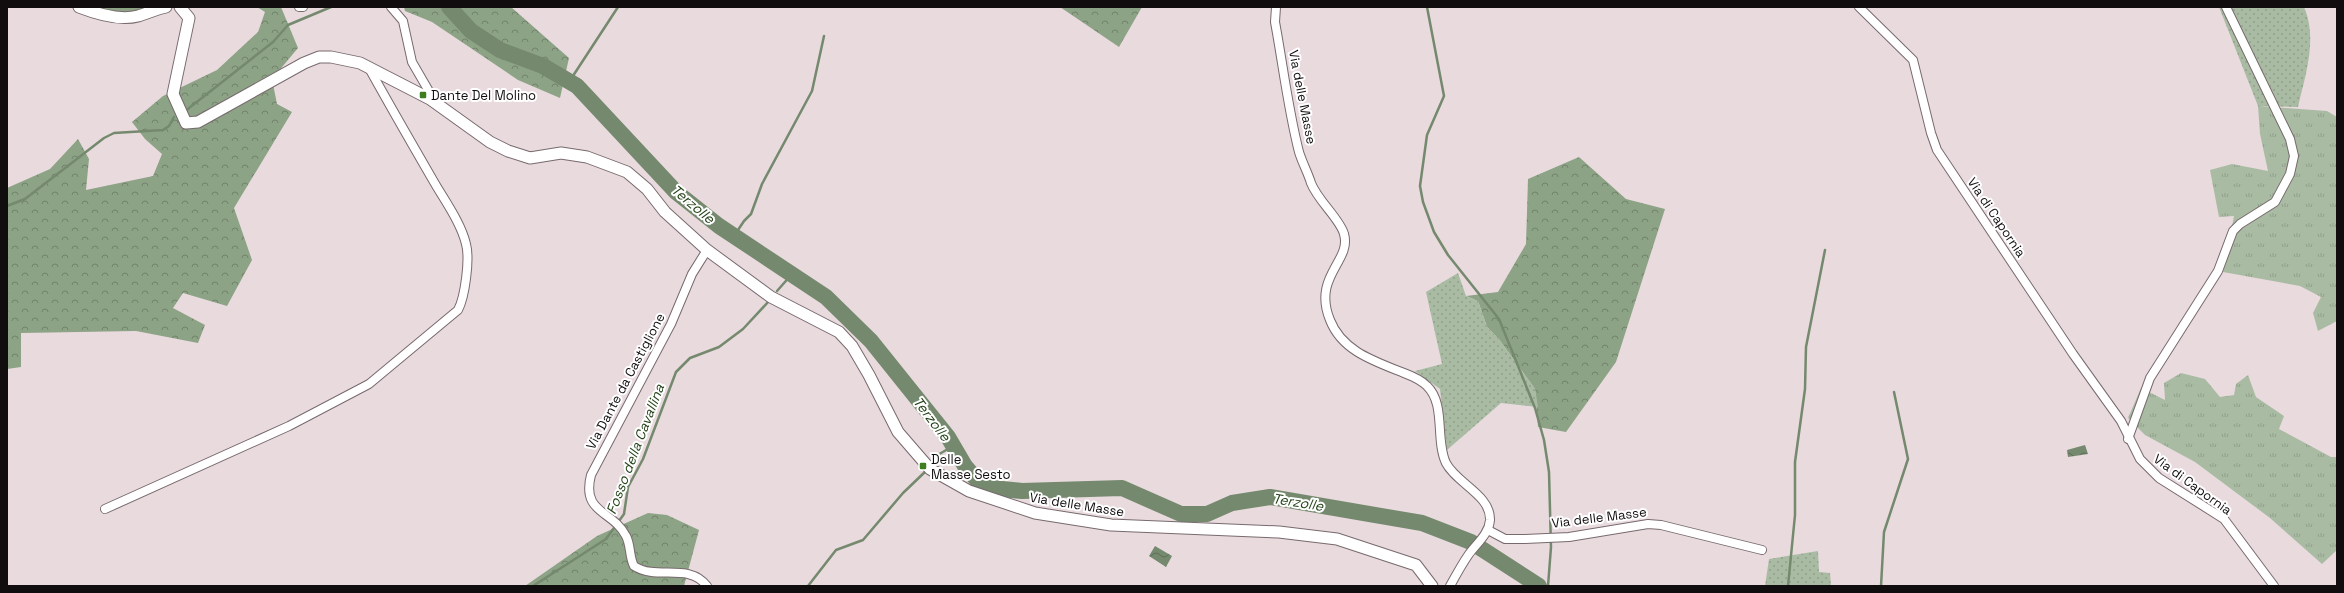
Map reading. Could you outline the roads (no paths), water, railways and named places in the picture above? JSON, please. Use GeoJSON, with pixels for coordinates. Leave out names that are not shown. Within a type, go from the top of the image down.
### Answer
{"type":"FeatureCollection","features":[{"type":"Feature","properties":{"kind":"street"},"geometry":{"type":"LineString","coordinates":[[80,7],[91,12],[126,18],[138,16],[166,7]]}},
{"type":"Feature","properties":{"kind":"street"},"geometry":{"type":"LineString","coordinates":[[180,7],[189,18],[173,94],[186,123],[198,122],[280,74],[319,57],[342,58],[369,68],[430,99],[490,142],[508,151],[530,158],[561,153],[587,157],[627,172],[647,189],[665,212],[707,250]]}},
{"type":"Feature","properties":{"kind":"street"},"geometry":{"type":"LineString","coordinates":[[298,7],[303,7]]}},
{"type":"Feature","properties":{"kind":"street"},"geometry":{"type":"LineString","coordinates":[[391,7],[403,21],[412,62],[430,93],[430,99]]}},
{"type":"Feature","properties":{"kind":"street","name":"Via delle Masse"},"geometry":{"type":"LineString","coordinates":[[1276,7],[1275,22],[1299,152],[1312,186],[1345,235],[1345,245],[1342,254],[1326,284],[1325,300],[1329,318],[1335,332],[1357,353],[1411,376],[1428,386],[1438,413],[1439,436],[1443,458],[1448,468],[1487,506],[1490,520],[1487,532],[1505,539],[1569,537],[1648,524],[1661,525],[1762,550]]}},
{"type":"Feature","properties":{"kind":"street","name":"Via di Capornia"},"geometry":{"type":"LineString","coordinates":[[1859,7],[1913,60],[1931,133],[1937,150],[2073,354],[2120,421],[2128,439],[2140,459],[2159,478],[2224,520],[2274,586]]}},
{"type":"Feature","properties":{"kind":"street"},"geometry":{"type":"LineString","coordinates":[[2128,439],[2150,378],[2218,271],[2233,231],[2240,224],[2275,202],[2290,174],[2294,156],[2290,139],[2226,7]]}},
{"type":"Feature","properties":{"kind":"street"},"geometry":{"type":"LineString","coordinates":[[105,509],[290,426],[356,393],[369,384],[458,310],[462,303],[467,259],[466,244],[451,212],[369,68]]}},
{"type":"Feature","properties":{"kind":"street","name":"Via delle Masse"},"geometry":{"type":"LineString","coordinates":[[707,250],[771,297],[839,332],[852,346],[869,375],[898,432],[930,469],[969,491],[1034,513],[1111,525],[1280,532],[1337,539],[1416,565],[1432,586]]}},
{"type":"Feature","properties":{"kind":"street","name":"Via Dante da Castiglione"},"geometry":{"type":"LineString","coordinates":[[707,250],[692,274],[671,324],[592,475],[589,488],[591,501],[624,533],[628,540],[632,562],[638,569],[646,572],[689,573],[701,578],[707,586]]}},
{"type":"Feature","properties":{"kind":"street"},"geometry":{"type":"LineString","coordinates":[[1450,586],[1470,554],[1487,532]]}},
{"type":"Feature","properties":{"kind":"water"},"geometry":{"type":"Polygon","coordinates":[[[2085,445],[2088,454],[2068,457],[2067,450],[2085,445]]]}},
{"type":"Feature","properties":{"kind":"water"},"geometry":{"type":"Polygon","coordinates":[[[1155,546],[1172,556],[1166,567],[1149,556],[1155,546]]]}},
{"type":"Feature","properties":{"kind":"waterway"},"geometry":{"type":"LineString","coordinates":[[184,112],[273,42],[288,25],[331,7]]}},
{"type":"Feature","properties":{"kind":"waterway","name":"Terzolle"},"geometry":{"type":"LineString","coordinates":[[449,7],[471,31],[500,50],[543,66],[577,86],[676,192],[719,226],[826,297],[871,341],[948,437],[965,466],[977,480],[992,488],[1022,491],[1122,488],[1181,514],[1207,514],[1232,503],[1270,497],[1422,523],[1471,542],[1539,586]]}},
{"type":"Feature","properties":{"kind":"waterway"},"geometry":{"type":"LineString","coordinates":[[569,82],[618,7]]}},
{"type":"Feature","properties":{"kind":"waterway"},"geometry":{"type":"LineString","coordinates":[[1427,7],[1444,96],[1427,135],[1420,186],[1423,202],[1434,232],[1448,255],[1499,319],[1535,408],[1544,440],[1549,472],[1551,547],[1548,586]]}},
{"type":"Feature","properties":{"kind":"waterway"},"geometry":{"type":"LineString","coordinates":[[734,236],[744,221],[751,214],[762,184],[812,91],[824,36]]}},
{"type":"Feature","properties":{"kind":"waterway"},"geometry":{"type":"LineString","coordinates":[[7,206],[25,199],[104,138],[114,133],[163,130],[169,126],[174,117]]}},
{"type":"Feature","properties":{"kind":"waterway"},"geometry":{"type":"LineString","coordinates":[[1788,586],[1795,515],[1795,462],[1805,389],[1806,347],[1825,250]]}},
{"type":"Feature","properties":{"kind":"waterway","name":"Fosso della Cavallina"},"geometry":{"type":"LineString","coordinates":[[777,291],[792,274]]}},
{"type":"Feature","properties":{"kind":"waterway","name":"Fosso della Cavallina"},"geometry":{"type":"LineString","coordinates":[[533,586],[606,539],[624,514],[628,487],[643,459],[676,372],[690,358],[719,347],[743,329],[769,301]]}},
{"type":"Feature","properties":{"kind":"waterway"},"geometry":{"type":"LineString","coordinates":[[1881,586],[1884,532],[1908,459],[1894,392]]}},
{"type":"Feature","properties":{"kind":"waterway"},"geometry":{"type":"LineString","coordinates":[[931,465],[936,456],[953,446]]}},
{"type":"Feature","properties":{"kind":"waterway"},"geometry":{"type":"LineString","coordinates":[[808,586],[836,550],[863,540],[903,493],[927,470]]}},
{"type":"Feature","properties":{"kind":"place","name":"Dante Del Molino"},"geometry":{"type":"Point","coordinates":[423,95]}},
{"type":"Feature","properties":{"kind":"place","name":"Delle Masse Sesto"},"geometry":{"type":"Point","coordinates":[923,466]}}]}
